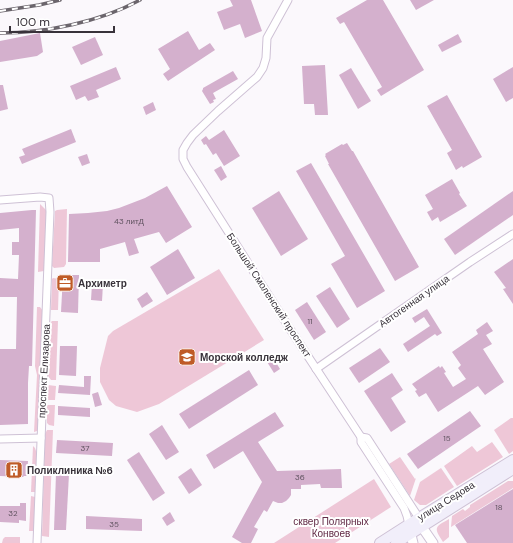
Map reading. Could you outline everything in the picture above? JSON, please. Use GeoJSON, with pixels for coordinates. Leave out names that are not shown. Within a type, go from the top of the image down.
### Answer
{"type":"FeatureCollection","features":[{"type":"Feature","properties":{"kind":"main road","name":"улица Седова"},"geometry":{"type":"LineString","coordinates":[[396,543],[411,534],[420,522],[513,460]]}},
{"type":"Feature","properties":{"kind":"main road","name":"улица Седова"},"geometry":{"type":"LineString","coordinates":[[420,522],[513,469]]}},
{"type":"Feature","properties":{"kind":"main road","name":"улица Седова"},"geometry":{"type":"LineString","coordinates":[[380,543],[411,534]]}},
{"type":"Feature","properties":{"kind":"street","name":"Большой Смоленский проспект"},"geometry":{"type":"LineString","coordinates":[[288,0],[267,38],[266,58],[263,68],[257,77],[193,136],[183,150],[183,159],[316,369],[361,437],[361,442],[404,508],[411,534]]}},
{"type":"Feature","properties":{"kind":"street","name":"проспект Елизарова"},"geometry":{"type":"LineString","coordinates":[[0,200],[40,197],[49,198],[50,227],[37,543]]}},
{"type":"Feature","properties":{"kind":"street","name":"Автогенная улица"},"geometry":{"type":"LineString","coordinates":[[316,369],[470,262],[513,234]]}},
{"type":"Feature","properties":{"kind":"street","name":"Большой Смоленский проспект"},"geometry":{"type":"LineString","coordinates":[[361,437],[367,438],[433,543]]}},
{"type":"Feature","properties":{"kind":"street"},"geometry":{"type":"LineString","coordinates":[[0,439],[41,438]]}},
{"type":"Feature","properties":{"kind":"green space"},"geometry":{"type":"Polygon","coordinates":[[[40,204],[46,210],[47,214],[45,269],[44,271],[38,272],[40,204]]]}},
{"type":"Feature","properties":{"kind":"green space"},"geometry":{"type":"Polygon","coordinates":[[[67,209],[66,264],[64,267],[54,268],[52,266],[55,211],[67,209]]]}},
{"type":"Feature","properties":{"kind":"green space"},"geometry":{"type":"Polygon","coordinates":[[[219,269],[264,340],[159,404],[137,412],[116,406],[109,400],[100,382],[100,368],[108,336],[113,331],[219,269]]]}},
{"type":"Feature","properties":{"kind":"green space"},"geometry":{"type":"Polygon","coordinates":[[[53,278],[59,279],[58,310],[51,310],[53,278]]]}},
{"type":"Feature","properties":{"kind":"green space"},"geometry":{"type":"Polygon","coordinates":[[[37,307],[40,307],[43,311],[38,428],[37,431],[34,432],[37,375],[35,366],[37,307]]]}},
{"type":"Feature","properties":{"kind":"green space"},"geometry":{"type":"Polygon","coordinates":[[[52,321],[58,321],[56,380],[51,380],[48,376],[50,323],[52,321]]]}},
{"type":"Feature","properties":{"kind":"green space"},"geometry":{"type":"Polygon","coordinates":[[[48,385],[56,386],[55,400],[47,400],[48,385]]]}},
{"type":"Feature","properties":{"kind":"green space"},"geometry":{"type":"Polygon","coordinates":[[[47,405],[55,405],[54,426],[47,423],[47,405]]]}},
{"type":"Feature","properties":{"kind":"green space"},"geometry":{"type":"Polygon","coordinates":[[[513,418],[513,451],[509,454],[494,430],[513,418]]]}},
{"type":"Feature","properties":{"kind":"green space"},"geometry":{"type":"Polygon","coordinates":[[[47,430],[53,430],[49,537],[42,536],[45,434],[47,430]]]}},
{"type":"Feature","properties":{"kind":"green space"},"geometry":{"type":"Polygon","coordinates":[[[492,442],[503,457],[457,486],[444,466],[472,446],[477,452],[492,442]]]}},
{"type":"Feature","properties":{"kind":"green space"},"geometry":{"type":"Polygon","coordinates":[[[33,446],[37,454],[35,492],[31,492],[33,446]]]}},
{"type":"Feature","properties":{"kind":"green space"},"geometry":{"type":"Polygon","coordinates":[[[400,457],[415,479],[416,478],[410,496],[389,464],[400,457]]]}},
{"type":"Feature","properties":{"kind":"green space"},"geometry":{"type":"Polygon","coordinates":[[[441,468],[454,487],[426,505],[420,505],[414,500],[420,482],[441,468]]]}},
{"type":"Feature","properties":{"kind":"green space","name":"сквер Полярных Конвоев"},"geometry":{"type":"Polygon","coordinates":[[[374,479],[391,507],[335,543],[274,543],[374,479]]]}},
{"type":"Feature","properties":{"kind":"green space"},"geometry":{"type":"Polygon","coordinates":[[[508,481],[513,481],[513,488],[451,527],[452,516],[463,509],[465,511],[470,507],[470,505],[508,481]]]}},
{"type":"Feature","properties":{"kind":"green space"},"geometry":{"type":"Polygon","coordinates":[[[31,496],[35,497],[34,531],[29,531],[31,496]]]}},
{"type":"Feature","properties":{"kind":"green space"},"geometry":{"type":"Polygon","coordinates":[[[449,519],[449,537],[443,542],[437,528],[449,519]]]}},
{"type":"Feature","properties":{"kind":"green space"},"geometry":{"type":"Polygon","coordinates":[[[5,537],[20,537],[20,543],[2,543],[5,537]]]}},
{"type":"Feature","properties":{"kind":"building"},"geometry":{"type":"Polygon","coordinates":[[[230,0],[251,0],[262,31],[245,38],[240,24],[224,30],[217,12],[233,6],[230,0]]]}},
{"type":"Feature","properties":{"kind":"building"},"geometry":{"type":"Polygon","coordinates":[[[367,0],[383,0],[424,70],[381,96],[377,90],[382,87],[344,22],[340,24],[336,18],[367,0]]]}},
{"type":"Feature","properties":{"kind":"building"},"geometry":{"type":"Polygon","coordinates":[[[410,0],[434,0],[416,10],[410,0]]]}},
{"type":"Feature","properties":{"kind":"building"},"geometry":{"type":"Polygon","coordinates":[[[188,31],[199,50],[210,43],[215,50],[168,81],[163,74],[170,69],[158,49],[188,31]]]}},
{"type":"Feature","properties":{"kind":"building"},"geometry":{"type":"Polygon","coordinates":[[[40,33],[43,52],[37,56],[0,62],[0,41],[40,33]]]}},
{"type":"Feature","properties":{"kind":"building"},"geometry":{"type":"Polygon","coordinates":[[[458,34],[462,42],[442,52],[438,45],[458,34]]]}},
{"type":"Feature","properties":{"kind":"building"},"geometry":{"type":"Polygon","coordinates":[[[95,37],[103,55],[81,65],[72,47],[95,37]]]}},
{"type":"Feature","properties":{"kind":"building"},"geometry":{"type":"Polygon","coordinates":[[[325,65],[328,115],[315,115],[314,104],[304,104],[302,66],[325,65]]]}},
{"type":"Feature","properties":{"kind":"building"},"geometry":{"type":"Polygon","coordinates":[[[116,67],[121,79],[96,90],[99,97],[88,101],[85,96],[76,100],[70,86],[116,67]]]}},
{"type":"Feature","properties":{"kind":"building"},"geometry":{"type":"Polygon","coordinates":[[[513,67],[513,98],[506,102],[493,79],[513,67]]]}},
{"type":"Feature","properties":{"kind":"building"},"geometry":{"type":"Polygon","coordinates":[[[351,68],[371,101],[358,109],[339,75],[351,68]]]}},
{"type":"Feature","properties":{"kind":"building"},"geometry":{"type":"Polygon","coordinates":[[[233,71],[238,79],[213,93],[216,99],[210,104],[202,91],[203,88],[233,71]]]}},
{"type":"Feature","properties":{"kind":"building"},"geometry":{"type":"Polygon","coordinates":[[[0,85],[3,85],[8,109],[0,111],[0,85]]]}},
{"type":"Feature","properties":{"kind":"building"},"geometry":{"type":"Polygon","coordinates":[[[447,95],[482,157],[463,168],[462,166],[456,170],[447,153],[452,150],[427,106],[447,95]]]}},
{"type":"Feature","properties":{"kind":"building"},"geometry":{"type":"Polygon","coordinates":[[[153,102],[156,110],[146,115],[143,107],[153,102]]]}},
{"type":"Feature","properties":{"kind":"building"},"geometry":{"type":"Polygon","coordinates":[[[71,129],[76,142],[22,164],[19,157],[25,155],[22,149],[71,129]]]}},
{"type":"Feature","properties":{"kind":"building"},"geometry":{"type":"Polygon","coordinates":[[[224,130],[240,156],[224,166],[216,153],[213,155],[206,144],[204,145],[201,140],[206,136],[209,140],[224,130]]]}},
{"type":"Feature","properties":{"kind":"building"},"geometry":{"type":"Polygon","coordinates":[[[347,143],[419,267],[395,281],[328,164],[325,156],[325,154],[342,144],[347,143]]]}},
{"type":"Feature","properties":{"kind":"building"},"geometry":{"type":"Polygon","coordinates":[[[87,154],[90,163],[82,166],[78,157],[87,154]]]}},
{"type":"Feature","properties":{"kind":"building"},"geometry":{"type":"Polygon","coordinates":[[[311,163],[385,291],[357,308],[331,264],[345,256],[296,171],[311,163]]]}},
{"type":"Feature","properties":{"kind":"building"},"geometry":{"type":"Polygon","coordinates":[[[221,166],[227,177],[221,181],[214,170],[221,166]]]}},
{"type":"Feature","properties":{"kind":"building"},"geometry":{"type":"Polygon","coordinates":[[[452,179],[467,206],[440,222],[438,217],[432,221],[427,212],[433,209],[425,195],[452,179]]]}},
{"type":"Feature","properties":{"kind":"building"},"geometry":{"type":"Polygon","coordinates":[[[167,186],[192,227],[166,243],[159,232],[134,239],[139,253],[129,256],[125,242],[100,249],[100,262],[68,262],[69,214],[107,211],[119,208],[145,198],[167,186]]]}},
{"type":"Feature","properties":{"kind":"building"},"geometry":{"type":"Polygon","coordinates":[[[279,191],[308,239],[281,256],[252,208],[279,191]]]}},
{"type":"Feature","properties":{"kind":"building"},"geometry":{"type":"Polygon","coordinates":[[[513,191],[513,215],[455,255],[444,239],[513,191]]]}},
{"type":"Feature","properties":{"kind":"building"},"geometry":{"type":"Polygon","coordinates":[[[36,210],[32,366],[29,366],[28,424],[0,425],[0,349],[16,349],[17,297],[0,297],[0,278],[18,279],[19,255],[12,255],[12,242],[19,242],[19,228],[0,230],[0,213],[36,210]]]}},
{"type":"Feature","properties":{"kind":"building"},"geometry":{"type":"Polygon","coordinates":[[[178,249],[195,278],[167,295],[150,267],[178,249]]]}},
{"type":"Feature","properties":{"kind":"building"},"geometry":{"type":"Polygon","coordinates":[[[513,259],[513,304],[503,289],[506,288],[494,272],[513,259]]]}},
{"type":"Feature","properties":{"kind":"building"},"geometry":{"type":"Polygon","coordinates":[[[63,275],[79,275],[78,313],[61,312],[63,275]]]}},
{"type":"Feature","properties":{"kind":"building"},"geometry":{"type":"Polygon","coordinates":[[[92,284],[103,284],[102,301],[91,300],[92,284]]]}},
{"type":"Feature","properties":{"kind":"building"},"geometry":{"type":"Polygon","coordinates":[[[330,287],[350,319],[337,328],[316,296],[330,287]]]}},
{"type":"Feature","properties":{"kind":"building"},"geometry":{"type":"Polygon","coordinates":[[[147,292],[153,301],[142,308],[137,299],[147,292]]]}},
{"type":"Feature","properties":{"kind":"building"},"geometry":{"type":"Polygon","coordinates":[[[307,302],[326,332],[314,340],[295,310],[307,302]]]}},
{"type":"Feature","properties":{"kind":"building"},"geometry":{"type":"Polygon","coordinates":[[[427,309],[442,333],[437,336],[435,334],[408,352],[403,344],[430,326],[424,317],[415,323],[412,318],[427,309]]]}},
{"type":"Feature","properties":{"kind":"building"},"geometry":{"type":"Polygon","coordinates":[[[487,322],[493,331],[486,335],[492,344],[483,349],[504,382],[485,395],[478,386],[438,412],[426,393],[419,397],[415,391],[417,390],[412,384],[439,366],[440,368],[442,366],[446,372],[444,373],[453,387],[466,379],[458,368],[461,365],[452,352],[478,334],[476,330],[487,322]]]}},
{"type":"Feature","properties":{"kind":"building"},"geometry":{"type":"Polygon","coordinates":[[[60,346],[77,346],[76,376],[59,375],[60,346]]]}},
{"type":"Feature","properties":{"kind":"building"},"geometry":{"type":"Polygon","coordinates":[[[380,348],[390,362],[359,383],[349,368],[380,348]]]}},
{"type":"Feature","properties":{"kind":"building"},"geometry":{"type":"Polygon","coordinates":[[[270,353],[280,369],[274,373],[264,357],[270,353]]]}},
{"type":"Feature","properties":{"kind":"building"},"geometry":{"type":"Polygon","coordinates":[[[249,370],[258,385],[189,429],[179,414],[249,370]]]}},
{"type":"Feature","properties":{"kind":"building"},"geometry":{"type":"Polygon","coordinates":[[[392,373],[403,390],[391,398],[406,422],[391,432],[364,391],[392,373]]]}},
{"type":"Feature","properties":{"kind":"building"},"geometry":{"type":"Polygon","coordinates":[[[84,376],[91,376],[90,395],[58,393],[59,385],[84,387],[84,376]]]}},
{"type":"Feature","properties":{"kind":"building"},"geometry":{"type":"Polygon","coordinates":[[[98,392],[102,405],[95,407],[92,394],[98,392]]]}},
{"type":"Feature","properties":{"kind":"building"},"geometry":{"type":"Polygon","coordinates":[[[58,406],[90,408],[90,417],[58,415],[58,406]]]}},
{"type":"Feature","properties":{"kind":"building"},"geometry":{"type":"Polygon","coordinates":[[[470,411],[481,426],[418,469],[407,454],[470,411]]]}},
{"type":"Feature","properties":{"kind":"building"},"geometry":{"type":"Polygon","coordinates":[[[275,412],[284,426],[258,442],[277,471],[341,469],[342,488],[321,488],[320,484],[301,485],[301,489],[291,489],[291,495],[286,501],[278,503],[273,501],[267,512],[264,510],[254,527],[258,529],[251,543],[242,543],[232,537],[262,482],[243,451],[214,469],[206,455],[275,412]]]}},
{"type":"Feature","properties":{"kind":"building"},"geometry":{"type":"Polygon","coordinates":[[[162,425],[179,452],[166,460],[149,434],[162,425]]]}},
{"type":"Feature","properties":{"kind":"building"},"geometry":{"type":"Polygon","coordinates":[[[57,440],[113,443],[112,456],[56,453],[57,440]]]}},
{"type":"Feature","properties":{"kind":"building"},"geometry":{"type":"Polygon","coordinates":[[[139,452],[165,493],[153,501],[127,460],[139,452]]]}},
{"type":"Feature","properties":{"kind":"building","name":"Поликлиника №6"},"geometry":{"type":"Polygon","coordinates":[[[0,460],[28,461],[27,476],[0,476],[0,460]]]}},
{"type":"Feature","properties":{"kind":"building"},"geometry":{"type":"Polygon","coordinates":[[[191,468],[202,485],[189,494],[178,477],[191,468]]]}},
{"type":"Feature","properties":{"kind":"building"},"geometry":{"type":"Polygon","coordinates":[[[56,474],[69,474],[66,530],[54,530],[56,474]]]}},
{"type":"Feature","properties":{"kind":"building"},"geometry":{"type":"Polygon","coordinates":[[[513,489],[513,543],[467,543],[455,525],[513,489]]]}},
{"type":"Feature","properties":{"kind":"building"},"geometry":{"type":"Polygon","coordinates":[[[20,503],[26,503],[26,521],[19,520],[19,523],[0,522],[0,506],[20,506],[20,503]]]}},
{"type":"Feature","properties":{"kind":"building"},"geometry":{"type":"Polygon","coordinates":[[[170,512],[175,521],[167,526],[162,518],[170,512]]]}},
{"type":"Feature","properties":{"kind":"building"},"geometry":{"type":"Polygon","coordinates":[[[86,516],[142,519],[142,531],[86,529],[86,516]]]}},
{"type":"Feature","properties":{"kind":"railway"},"geometry":{"type":"LineString","coordinates":[[0,11],[60,0]]}},
{"type":"Feature","properties":{"kind":"railway"},"geometry":{"type":"LineString","coordinates":[[0,33],[35,31],[72,25],[108,14],[140,0]]}},
{"type":"Feature","properties":{"kind":"place","name":"Архиметр"},"geometry":{"type":"Point","coordinates":[65,283]}},
{"type":"Feature","properties":{"kind":"place","name":"Морской колледж"},"geometry":{"type":"Point","coordinates":[187,357]}},
{"type":"Feature","properties":{"kind":"place","name":"Поликлиника №6"},"geometry":{"type":"Point","coordinates":[14,470]}}]}
